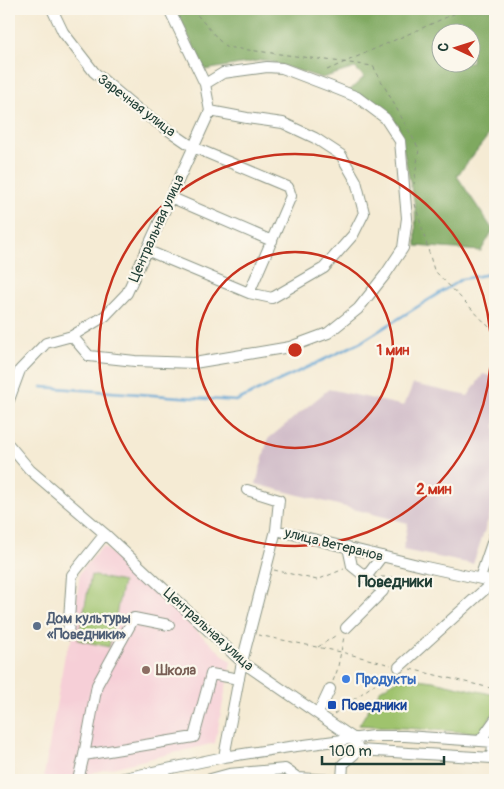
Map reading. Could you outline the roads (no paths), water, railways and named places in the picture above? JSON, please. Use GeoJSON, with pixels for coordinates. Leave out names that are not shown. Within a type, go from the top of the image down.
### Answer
{"type":"FeatureCollection","features":[{"type":"Feature","properties":{"kind":"street","name":"Заречная улица"},"geometry":{"type":"LineString","coordinates":[[52,9],[63,32],[94,72],[139,110],[193,147],[288,187],[291,196],[249,293]]}},
{"type":"Feature","properties":{"kind":"street"},"geometry":{"type":"LineString","coordinates":[[146,250],[249,293],[272,298],[324,268],[353,235],[364,213],[356,181],[342,155],[315,138],[283,123],[210,110],[205,84],[170,9]]}},
{"type":"Feature","properties":{"kind":"street"},"geometry":{"type":"LineString","coordinates":[[72,336],[89,356],[135,362],[194,363],[290,347],[328,333],[358,309],[403,248],[407,218],[400,140],[385,118],[357,97],[282,68],[267,67],[223,73],[205,84]]}},
{"type":"Feature","properties":{"kind":"street","name":"Центральная улица"},"geometry":{"type":"LineString","coordinates":[[9,400],[20,370],[46,343],[72,336],[105,316],[126,293],[210,110]]}},
{"type":"Feature","properties":{"kind":"street"},"geometry":{"type":"LineString","coordinates":[[170,197],[272,241]]}},
{"type":"Feature","properties":{"kind":"street","name":"Центральная улица"},"geometry":{"type":"LineString","coordinates":[[9,445],[30,470],[105,534],[242,662],[353,738]]}},
{"type":"Feature","properties":{"kind":"street"},"geometry":{"type":"LineString","coordinates":[[247,490],[278,500],[276,530]]}},
{"type":"Feature","properties":{"kind":"street","name":"улица Ветеранов"},"geometry":{"type":"LineString","coordinates":[[224,757],[242,662],[276,530],[494,582]]}},
{"type":"Feature","properties":{"kind":"street"},"geometry":{"type":"LineString","coordinates":[[68,635],[72,575],[105,534]]}},
{"type":"Feature","properties":{"kind":"street"},"geometry":{"type":"LineString","coordinates":[[480,578],[495,534]]}},
{"type":"Feature","properties":{"kind":"street"},"geometry":{"type":"LineString","coordinates":[[346,628],[383,591],[352,566],[348,547]]}},
{"type":"Feature","properties":{"kind":"street"},"geometry":{"type":"LineString","coordinates":[[366,577],[382,556]]}},
{"type":"Feature","properties":{"kind":"street"},"geometry":{"type":"LineString","coordinates":[[399,667],[494,582]]}},
{"type":"Feature","properties":{"kind":"street"},"geometry":{"type":"LineString","coordinates":[[78,780],[98,685],[134,618],[170,625]]}},
{"type":"Feature","properties":{"kind":"street"},"geometry":{"type":"LineString","coordinates":[[84,755],[194,738],[212,674],[239,679]]}},
{"type":"Feature","properties":{"kind":"street"},"geometry":{"type":"LineString","coordinates":[[317,712],[322,706],[330,688]]}},
{"type":"Feature","properties":{"kind":"street"},"geometry":{"type":"LineString","coordinates":[[480,741],[495,720]]}},
{"type":"Feature","properties":{"kind":"street"},"geometry":{"type":"LineString","coordinates":[[120,780],[224,757],[353,738],[382,736],[494,742],[494,760],[359,750],[343,764],[342,780]]}},
{"type":"Feature","properties":{"kind":"street"},"geometry":{"type":"LineString","coordinates":[[353,738],[359,750]]}},
{"type":"Feature","properties":{"kind":"street"},"geometry":{"type":"LineString","coordinates":[[207,780],[229,774],[285,768],[298,778],[332,780]]}},
{"type":"Feature","properties":{"kind":"waterway"},"geometry":{"type":"LineString","coordinates":[[42,387],[236,401],[361,342],[462,279],[495,273]]}},
{"type":"Feature","properties":{"kind":"place","name":"Дом культуры «Поведники»"},"geometry":{"type":"Point","coordinates":[37,626]}},
{"type":"Feature","properties":{"kind":"place","name":"Школа"},"geometry":{"type":"Point","coordinates":[146,670]}},
{"type":"Feature","properties":{"kind":"place","name":"Продукты"},"geometry":{"type":"Point","coordinates":[346,679]}},
{"type":"Feature","properties":{"kind":"place","name":"Поведники"},"geometry":{"type":"Point","coordinates":[332,705]}},
{"type":"Feature","properties":{"kind":"district","name":"Поведники"},"geometry":{"type":"Point","coordinates":[395,581]}}]}
